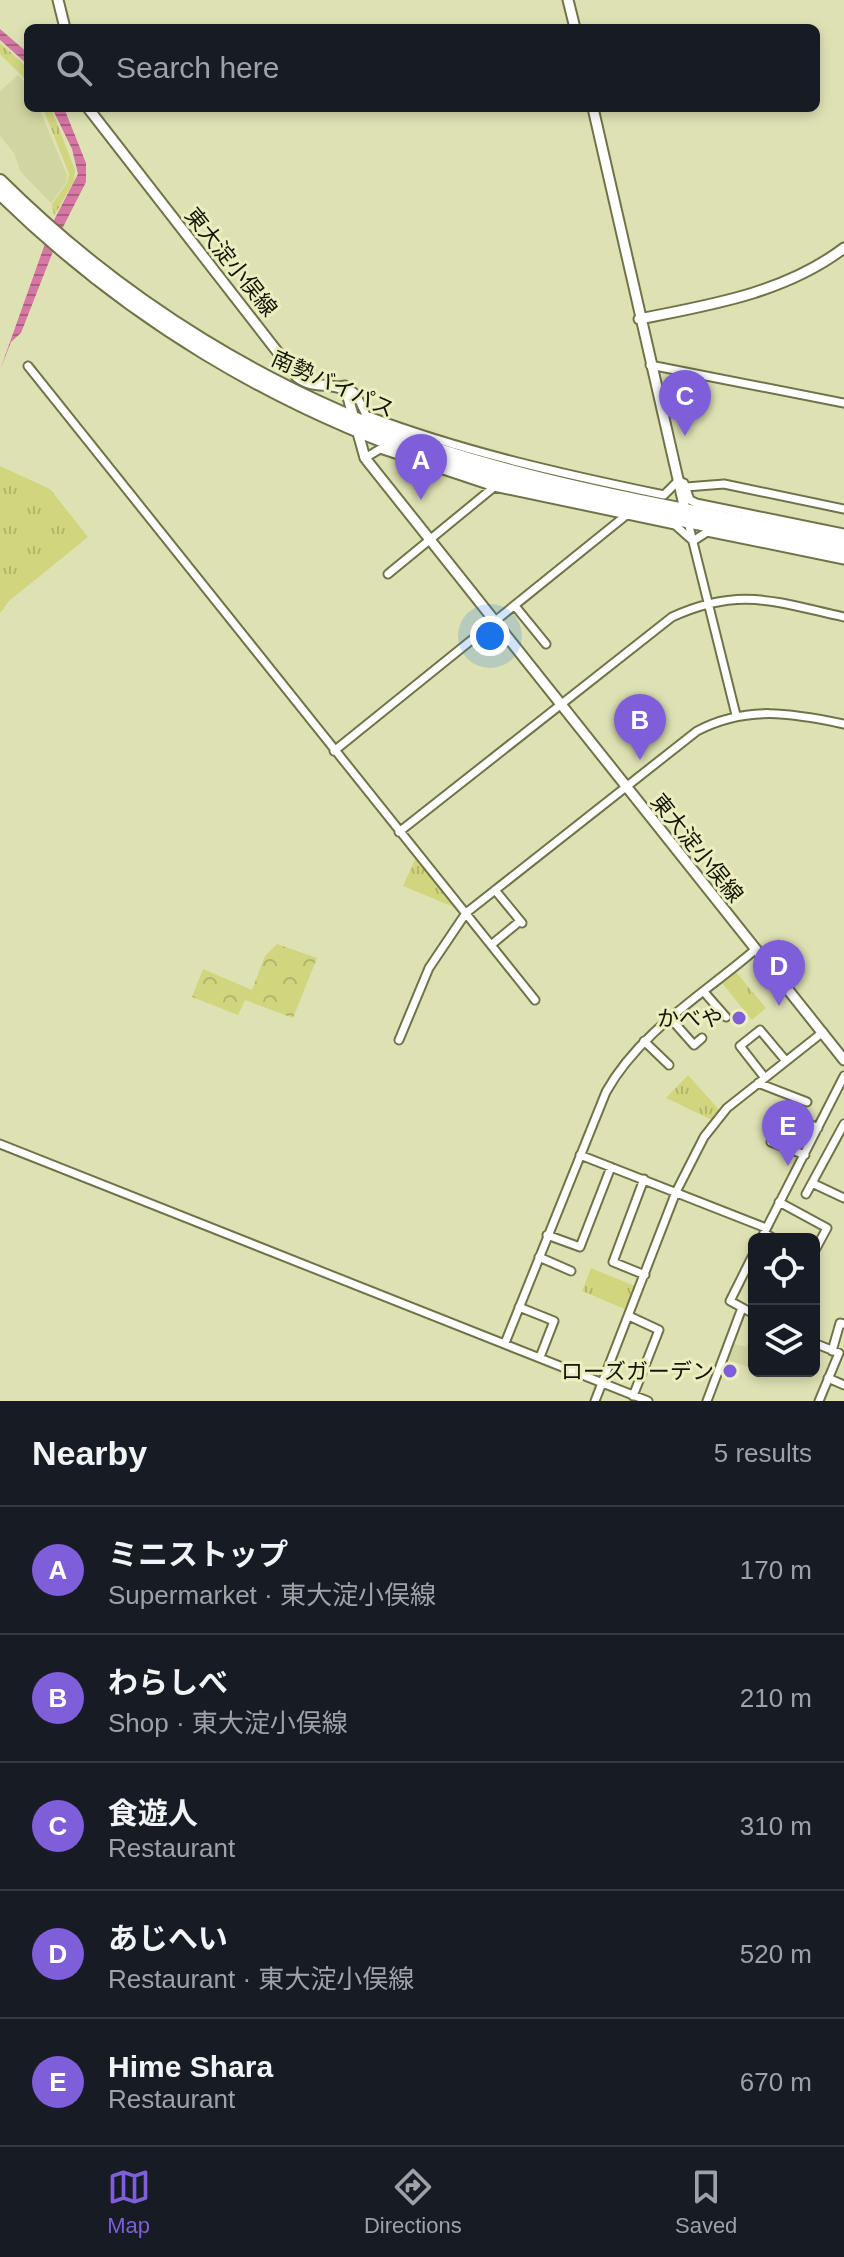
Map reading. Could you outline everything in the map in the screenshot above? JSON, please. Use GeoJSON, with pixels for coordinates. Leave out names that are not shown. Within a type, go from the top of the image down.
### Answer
{"type":"FeatureCollection","features":[{"type":"Feature","properties":{"kind":"highway","name":"南勢バイパス"},"geometry":{"type":"LineString","coordinates":[[0,181],[60,243],[120,286],[204,343],[358,426],[480,461],[844,552]]}},
{"type":"Feature","properties":{"kind":"highway","name":"南勢バイパス"},"geometry":{"type":"LineString","coordinates":[[0,193],[46,230]]}},
{"type":"Feature","properties":{"kind":"highway","name":"南勢バイパス"},"geometry":{"type":"LineString","coordinates":[[686,514],[844,542]]}},
{"type":"Feature","properties":{"kind":"main road"},"geometry":{"type":"LineString","coordinates":[[58,0],[64,24]]}},
{"type":"Feature","properties":{"kind":"main road"},"geometry":{"type":"LineString","coordinates":[[568,0],[574,24]]}},
{"type":"Feature","properties":{"kind":"main road","name":"東大淀小俣線"},"geometry":{"type":"LineString","coordinates":[[91,112],[297,377],[313,387],[339,386],[350,395],[365,458],[844,1060]]}},
{"type":"Feature","properties":{"kind":"main road"},"geometry":{"type":"LineString","coordinates":[[594,112],[639,319],[682,484],[686,514]]}},
{"type":"Feature","properties":{"kind":"main road"},"geometry":{"type":"LineString","coordinates":[[639,319],[737,299],[808,270],[844,248]]}},
{"type":"Feature","properties":{"kind":"street"},"geometry":{"type":"LineString","coordinates":[[650,365],[844,403]]}},
{"type":"Feature","properties":{"kind":"street"},"geometry":{"type":"LineString","coordinates":[[28,366],[535,1000]]}},
{"type":"Feature","properties":{"kind":"street"},"geometry":{"type":"LineString","coordinates":[[339,386],[345,385],[353,390],[366,415],[502,460],[664,495],[682,484],[724,484],[844,509]]}},
{"type":"Feature","properties":{"kind":"street"},"geometry":{"type":"LineString","coordinates":[[365,458],[380,449],[494,487],[681,527],[687,538],[693,541]]}},
{"type":"Feature","properties":{"kind":"street"},"geometry":{"type":"LineString","coordinates":[[682,484],[690,500],[696,503],[844,533]]}},
{"type":"Feature","properties":{"kind":"street"},"geometry":{"type":"LineString","coordinates":[[388,574],[494,487]]}},
{"type":"Feature","properties":{"kind":"street"},"geometry":{"type":"LineString","coordinates":[[686,514],[736,715]]}},
{"type":"Feature","properties":{"kind":"street"},"geometry":{"type":"LineString","coordinates":[[334,751],[624,517]]}},
{"type":"Feature","properties":{"kind":"street"},"geometry":{"type":"LineString","coordinates":[[693,541],[707,532],[844,560]]}},
{"type":"Feature","properties":{"kind":"street"},"geometry":{"type":"LineString","coordinates":[[399,832],[672,617],[709,601],[750,598],[844,617]]}},
{"type":"Feature","properties":{"kind":"street"},"geometry":{"type":"LineString","coordinates":[[515,606],[546,644]]}},
{"type":"Feature","properties":{"kind":"street"},"geometry":{"type":"LineString","coordinates":[[399,1040],[429,968],[466,913],[697,731],[736,715],[796,714],[844,724]]}},
{"type":"Feature","properties":{"kind":"street"},"geometry":{"type":"LineString","coordinates":[[491,945],[521,922],[495,890]]}},
{"type":"Feature","properties":{"kind":"street"},"geometry":{"type":"LineString","coordinates":[[505,1343],[613,1080],[644,1041],[756,949]]}},
{"type":"Feature","properties":{"kind":"street"},"geometry":{"type":"LineString","coordinates":[[704,992],[726,1017]]}},
{"type":"Feature","properties":{"kind":"street"},"geometry":{"type":"LineString","coordinates":[[671,1019],[694,1045],[702,1038]]}},
{"type":"Feature","properties":{"kind":"street"},"geometry":{"type":"LineString","coordinates":[[786,1061],[760,1030],[740,1046],[762,1080],[807,1102]]}},
{"type":"Feature","properties":{"kind":"street"},"geometry":{"type":"LineString","coordinates":[[595,1401],[676,1192],[715,1122],[823,1032]]}},
{"type":"Feature","properties":{"kind":"street"},"geometry":{"type":"LineString","coordinates":[[644,1041],[669,1065]]}},
{"type":"Feature","properties":{"kind":"street"},"geometry":{"type":"LineString","coordinates":[[580,1155],[676,1192],[763,1233],[844,1076]]}},
{"type":"Feature","properties":{"kind":"street"},"geometry":{"type":"LineString","coordinates":[[805,1155],[771,1142],[783,1112],[818,1128]]}},
{"type":"Feature","properties":{"kind":"street"},"geometry":{"type":"LineString","coordinates":[[806,1194],[844,1124]]}},
{"type":"Feature","properties":{"kind":"street"},"geometry":{"type":"LineString","coordinates":[[0,1144],[648,1401]]}},
{"type":"Feature","properties":{"kind":"street"},"geometry":{"type":"LineString","coordinates":[[547,1235],[580,1247],[611,1167]]}},
{"type":"Feature","properties":{"kind":"street"},"geometry":{"type":"LineString","coordinates":[[644,1179],[613,1262],[645,1275]]}},
{"type":"Feature","properties":{"kind":"street"},"geometry":{"type":"LineString","coordinates":[[812,1183],[844,1198]]}},
{"type":"Feature","properties":{"kind":"street"},"geometry":{"type":"LineString","coordinates":[[779,1202],[827,1228],[820,1241]]}},
{"type":"Feature","properties":{"kind":"street"},"geometry":{"type":"LineString","coordinates":[[539,1257],[571,1271]]}},
{"type":"Feature","properties":{"kind":"street"},"geometry":{"type":"LineString","coordinates":[[748,1265],[730,1301],[748,1311]]}},
{"type":"Feature","properties":{"kind":"street"},"geometry":{"type":"LineString","coordinates":[[519,1307],[554,1321],[540,1357]]}},
{"type":"Feature","properties":{"kind":"street"},"geometry":{"type":"LineString","coordinates":[[707,1401],[742,1308]]}},
{"type":"Feature","properties":{"kind":"street"},"geometry":{"type":"LineString","coordinates":[[629,1316],[659,1330],[633,1396]]}},
{"type":"Feature","properties":{"kind":"street"},"geometry":{"type":"LineString","coordinates":[[832,1351],[840,1323],[844,1324]]}},
{"type":"Feature","properties":{"kind":"street"},"geometry":{"type":"LineString","coordinates":[[819,1401],[839,1353],[820,1346]]}},
{"type":"Feature","properties":{"kind":"street"},"geometry":{"type":"LineString","coordinates":[[828,1378],[844,1385]]}},
{"type":"Feature","properties":{"kind":"shaded area"},"geometry":{"type":"Polygon","coordinates":[[[0,29],[24,50],[24,61],[0,40],[0,29]]]}},
{"type":"Feature","properties":{"kind":"shaded area"},"geometry":{"type":"Polygon","coordinates":[[[18,75],[24,82],[24,112],[41,112],[67,175],[66,183],[51,203],[20,171],[14,153],[0,136],[0,91],[18,75]]]}},
{"type":"Feature","properties":{"kind":"shaded area"},"geometry":{"type":"Polygon","coordinates":[[[54,112],[66,112],[86,163],[86,182],[61,231],[21,333],[11,342],[0,370],[52,224],[78,174],[72,149],[54,112]]]}},
{"type":"Feature","properties":{"kind":"shaded area"},"geometry":{"type":"Polygon","coordinates":[[[779,938],[806,972],[793,984],[763,948],[779,938]]]}},
{"type":"Feature","properties":{"kind":"shaded area"},"geometry":{"type":"Polygon","coordinates":[[[748,1342],[748,1367],[725,1359],[730,1343],[746,1347],[748,1342]]]}},
{"type":"Feature","properties":{"kind":"green space"},"geometry":{"type":"Polygon","coordinates":[[[0,43],[24,64],[24,78],[0,54],[0,43]]]}},
{"type":"Feature","properties":{"kind":"green space"},"geometry":{"type":"Polygon","coordinates":[[[45,112],[53,112],[75,170],[74,181],[54,216],[52,204],[67,183],[69,174],[45,112]]]}},
{"type":"Feature","properties":{"kind":"green space"},"geometry":{"type":"Polygon","coordinates":[[[0,466],[50,489],[88,537],[9,601],[0,613],[0,466]]]}},
{"type":"Feature","properties":{"kind":"green space"},"geometry":{"type":"Polygon","coordinates":[[[416,857],[454,903],[454,907],[403,886],[416,857]]]}},
{"type":"Feature","properties":{"kind":"green space"},"geometry":{"type":"Polygon","coordinates":[[[277,944],[317,958],[293,1018],[245,1000],[238,1015],[192,997],[203,969],[252,990],[265,956],[277,944]]]}},
{"type":"Feature","properties":{"kind":"green space"},"geometry":{"type":"Polygon","coordinates":[[[736,972],[766,1008],[752,1020],[722,983],[736,972]]]}},
{"type":"Feature","properties":{"kind":"green space"},"geometry":{"type":"Polygon","coordinates":[[[688,1075],[721,1112],[712,1120],[666,1098],[688,1075]]]}},
{"type":"Feature","properties":{"kind":"green space"},"geometry":{"type":"Polygon","coordinates":[[[591,1268],[637,1287],[627,1310],[582,1291],[591,1268]]]}},
{"type":"Feature","properties":{"kind":"place","name":"食遊人"},"geometry":{"type":"Point","coordinates":[685,436]}},
{"type":"Feature","properties":{"kind":"place","name":"ミニストップ"},"geometry":{"type":"Point","coordinates":[421,500]}},
{"type":"Feature","properties":{"kind":"place","name":"わらしべ"},"geometry":{"type":"Point","coordinates":[640,760]}},
{"type":"Feature","properties":{"kind":"place","name":"あじへい"},"geometry":{"type":"Point","coordinates":[779,1006]}},
{"type":"Feature","properties":{"kind":"place","name":"かべや"},"geometry":{"type":"Point","coordinates":[739,1018]}},
{"type":"Feature","properties":{"kind":"place","name":"Hime Shara"},"geometry":{"type":"Point","coordinates":[788,1166]}},
{"type":"Feature","properties":{"kind":"place","name":"ローズガーデン"},"geometry":{"type":"Point","coordinates":[730,1371]}}]}
